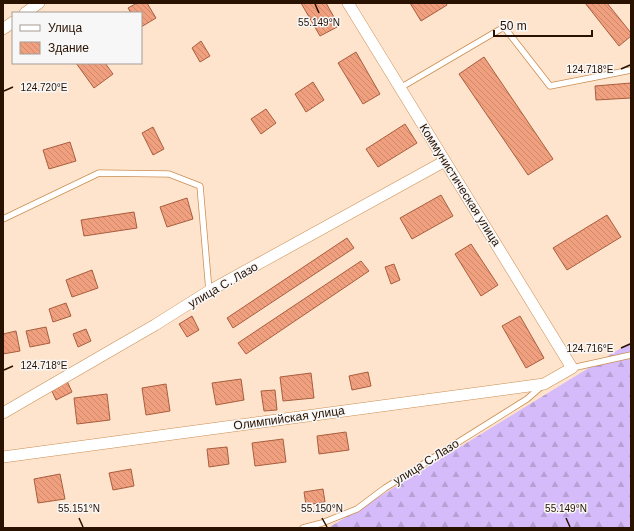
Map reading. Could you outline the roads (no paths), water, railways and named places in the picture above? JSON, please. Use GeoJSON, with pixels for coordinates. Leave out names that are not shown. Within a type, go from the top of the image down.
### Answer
{"type":"FeatureCollection","features":[{"type":"Feature","properties":{"kind":"street"},"geometry":{"type":"LineString","coordinates":[[26,12],[39,3]]}},
{"type":"Feature","properties":{"kind":"street","name":"Коммунистическая улица"},"geometry":{"type":"LineString","coordinates":[[348,3],[572,368]]}},
{"type":"Feature","properties":{"kind":"street"},"geometry":{"type":"LineString","coordinates":[[3,29],[12,23]]}},
{"type":"Feature","properties":{"kind":"street","name":"улица С. Лазо"},"geometry":{"type":"LineString","coordinates":[[3,413],[155,325],[209,291],[445,161]]}},
{"type":"Feature","properties":{"kind":"street","name":"Олимпийская улица"},"geometry":{"type":"LineString","coordinates":[[3,457],[544,384],[572,368]]}},
{"type":"Feature","properties":{"kind":"lane"},"geometry":{"type":"LineString","coordinates":[[400,88],[504,27],[550,86],[631,70]]}},
{"type":"Feature","properties":{"kind":"lane"},"geometry":{"type":"LineString","coordinates":[[3,219],[99,173],[168,174],[200,186],[209,291]]}},
{"type":"Feature","properties":{"kind":"lane"},"geometry":{"type":"LineString","coordinates":[[572,368],[631,355]]}},
{"type":"Feature","properties":{"kind":"lane","name":"улица С.Лазо"},"geometry":{"type":"LineString","coordinates":[[303,528],[322,523],[357,509],[385,488],[527,399],[544,384]]}}]}
